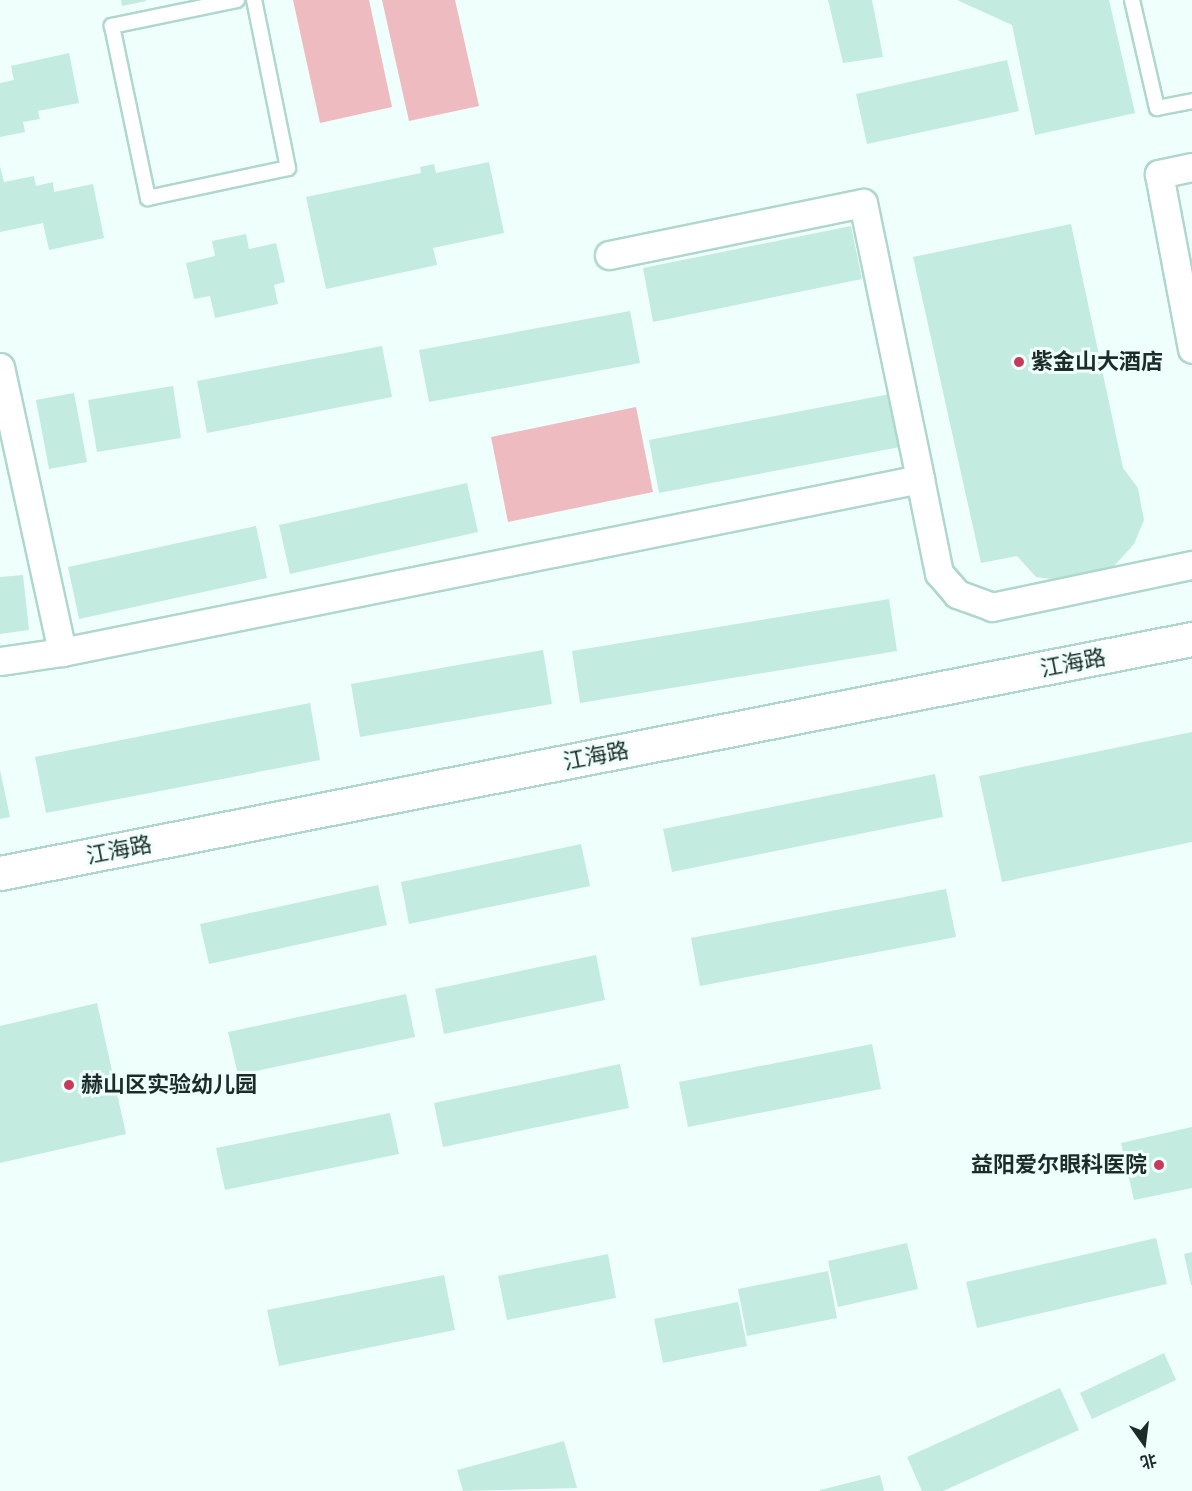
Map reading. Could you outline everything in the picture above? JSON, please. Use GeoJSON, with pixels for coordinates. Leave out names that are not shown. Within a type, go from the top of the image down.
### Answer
{"type":"FeatureCollection","features":[{"type":"Feature","properties":{"kind":"street"},"geometry":{"type":"LineString","coordinates":[[1192,167],[1159,174],[1192,349]]}},
{"type":"Feature","properties":{"kind":"street"},"geometry":{"type":"LineString","coordinates":[[609,255],[863,203],[939,573],[957,594],[992,607],[1192,565]]}},
{"type":"Feature","properties":{"kind":"street"},"geometry":{"type":"LineString","coordinates":[[0,367],[62,652]]}},
{"type":"Feature","properties":{"kind":"street"},"geometry":{"type":"LineString","coordinates":[[0,661],[62,652],[920,479]]}},
{"type":"Feature","properties":{"kind":"street","name":"江海路"},"geometry":{"type":"LineString","coordinates":[[0,873],[1192,639]]}},
{"type":"Feature","properties":{"kind":"lane"},"geometry":{"type":"LineString","coordinates":[[237,0],[184,5],[112,26],[148,198],[288,168],[254,0]]}},
{"type":"Feature","properties":{"kind":"lane"},"geometry":{"type":"LineString","coordinates":[[1132,0],[1157,108],[1192,101]]}},
{"type":"Feature","properties":{"kind":"shaded area"},"geometry":{"type":"Polygon","coordinates":[[[293,0],[369,0],[392,107],[320,123],[293,0]]]}},
{"type":"Feature","properties":{"kind":"shaded area"},"geometry":{"type":"Polygon","coordinates":[[[382,0],[455,0],[479,106],[409,121],[382,0]]]}},
{"type":"Feature","properties":{"kind":"shaded area"},"geometry":{"type":"Polygon","coordinates":[[[636,407],[653,492],[508,522],[491,437],[636,407]]]}},
{"type":"Feature","properties":{"kind":"building"},"geometry":{"type":"Polygon","coordinates":[[[121,0],[146,0],[146,1],[122,6],[121,0]]]}},
{"type":"Feature","properties":{"kind":"building"},"geometry":{"type":"Polygon","coordinates":[[[828,0],[872,0],[883,57],[843,63],[828,0]]]}},
{"type":"Feature","properties":{"kind":"building"},"geometry":{"type":"Polygon","coordinates":[[[957,0],[1109,0],[1135,113],[1035,135],[1012,25],[957,0]]]}},
{"type":"Feature","properties":{"kind":"building"},"geometry":{"type":"Polygon","coordinates":[[[69,53],[79,103],[38,111],[40,119],[23,122],[25,132],[0,137],[0,83],[14,80],[11,66],[69,53]]]}},
{"type":"Feature","properties":{"kind":"building"},"geometry":{"type":"Polygon","coordinates":[[[1007,60],[1019,111],[867,144],[856,94],[1007,60]]]}},
{"type":"Feature","properties":{"kind":"building"},"geometry":{"type":"Polygon","coordinates":[[[489,162],[504,233],[433,248],[437,265],[326,289],[306,197],[421,173],[420,167],[434,164],[436,173],[489,162]]]}},
{"type":"Feature","properties":{"kind":"building"},"geometry":{"type":"Polygon","coordinates":[[[0,166],[4,182],[34,176],[36,186],[53,182],[54,192],[93,184],[104,238],[49,250],[43,223],[0,232],[0,166]]]}},
{"type":"Feature","properties":{"kind":"building","name":"紫金山大酒店"},"geometry":{"type":"Polygon","coordinates":[[[1071,224],[1123,468],[1138,488],[1144,520],[1134,544],[1113,567],[1085,578],[1059,580],[1036,577],[1017,556],[981,563],[913,257],[1071,224]]]}},
{"type":"Feature","properties":{"kind":"building"},"geometry":{"type":"Polygon","coordinates":[[[851,226],[862,279],[653,322],[643,268],[851,226]]]}},
{"type":"Feature","properties":{"kind":"building"},"geometry":{"type":"Polygon","coordinates":[[[246,234],[249,249],[276,243],[285,282],[274,285],[278,304],[215,318],[210,296],[194,299],[186,263],[215,256],[212,241],[246,234]]]}},
{"type":"Feature","properties":{"kind":"building"},"geometry":{"type":"Polygon","coordinates":[[[630,311],[640,363],[429,402],[419,350],[630,311]]]}},
{"type":"Feature","properties":{"kind":"building"},"geometry":{"type":"Polygon","coordinates":[[[382,346],[392,397],[207,433],[197,381],[382,346]]]}},
{"type":"Feature","properties":{"kind":"building"},"geometry":{"type":"Polygon","coordinates":[[[173,386],[181,438],[97,452],[88,400],[173,386]]]}},
{"type":"Feature","properties":{"kind":"building"},"geometry":{"type":"Polygon","coordinates":[[[74,393],[87,462],[49,469],[36,400],[74,393]]]}},
{"type":"Feature","properties":{"kind":"building"},"geometry":{"type":"Polygon","coordinates":[[[890,394],[900,447],[659,493],[649,440],[890,394]]]}},
{"type":"Feature","properties":{"kind":"building"},"geometry":{"type":"Polygon","coordinates":[[[467,483],[478,532],[290,574],[279,525],[467,483]]]}},
{"type":"Feature","properties":{"kind":"building"},"geometry":{"type":"Polygon","coordinates":[[[256,526],[267,578],[79,619],[68,567],[256,526]]]}},
{"type":"Feature","properties":{"kind":"building"},"geometry":{"type":"Polygon","coordinates":[[[23,575],[29,630],[0,634],[0,577],[23,575]]]}},
{"type":"Feature","properties":{"kind":"building"},"geometry":{"type":"Polygon","coordinates":[[[889,599],[897,651],[580,703],[572,651],[889,599]]]}},
{"type":"Feature","properties":{"kind":"building"},"geometry":{"type":"Polygon","coordinates":[[[543,650],[552,704],[360,737],[351,684],[543,650]]]}},
{"type":"Feature","properties":{"kind":"building"},"geometry":{"type":"Polygon","coordinates":[[[310,703],[320,760],[46,813],[35,757],[310,703]]]}},
{"type":"Feature","properties":{"kind":"building"},"geometry":{"type":"Polygon","coordinates":[[[1192,732],[1192,842],[1002,882],[979,776],[1192,732]]]}},
{"type":"Feature","properties":{"kind":"building"},"geometry":{"type":"Polygon","coordinates":[[[0,770],[10,817],[0,819],[0,770]]]}},
{"type":"Feature","properties":{"kind":"building"},"geometry":{"type":"Polygon","coordinates":[[[935,774],[943,817],[672,872],[663,829],[935,774]]]}},
{"type":"Feature","properties":{"kind":"building"},"geometry":{"type":"Polygon","coordinates":[[[581,844],[590,886],[409,924],[401,882],[581,844]]]}},
{"type":"Feature","properties":{"kind":"building"},"geometry":{"type":"Polygon","coordinates":[[[378,885],[387,925],[209,964],[200,924],[378,885]]]}},
{"type":"Feature","properties":{"kind":"building"},"geometry":{"type":"Polygon","coordinates":[[[946,889],[956,937],[700,986],[691,938],[946,889]]]}},
{"type":"Feature","properties":{"kind":"building"},"geometry":{"type":"Polygon","coordinates":[[[596,955],[605,1000],[444,1034],[435,989],[596,955]]]}},
{"type":"Feature","properties":{"kind":"building"},"geometry":{"type":"Polygon","coordinates":[[[406,994],[415,1037],[238,1075],[228,1032],[406,994]]]}},
{"type":"Feature","properties":{"kind":"building","name":"赫山区实验幼儿园"},"geometry":{"type":"Polygon","coordinates":[[[97,1003],[126,1134],[0,1163],[0,1026],[97,1003]]]}},
{"type":"Feature","properties":{"kind":"building"},"geometry":{"type":"Polygon","coordinates":[[[872,1044],[881,1089],[688,1127],[679,1082],[872,1044]]]}},
{"type":"Feature","properties":{"kind":"building"},"geometry":{"type":"Polygon","coordinates":[[[620,1064],[629,1108],[443,1147],[434,1103],[620,1064]]]}},
{"type":"Feature","properties":{"kind":"building"},"geometry":{"type":"Polygon","coordinates":[[[390,1113],[399,1154],[225,1190],[216,1148],[390,1113]]]}},
{"type":"Feature","properties":{"kind":"building","name":"益阳爱尔眼科医院"},"geometry":{"type":"Polygon","coordinates":[[[1192,1127],[1192,1188],[1134,1200],[1121,1143],[1192,1127]]]}},
{"type":"Feature","properties":{"kind":"building"},"geometry":{"type":"Polygon","coordinates":[[[1156,1238],[1167,1284],[977,1328],[966,1282],[1156,1238]]]}},
{"type":"Feature","properties":{"kind":"building"},"geometry":{"type":"Polygon","coordinates":[[[907,1243],[918,1289],[838,1307],[828,1261],[907,1243]]]}},
{"type":"Feature","properties":{"kind":"building"},"geometry":{"type":"Polygon","coordinates":[[[1192,1252],[1192,1285],[1191,1285],[1184,1254],[1192,1252]]]}},
{"type":"Feature","properties":{"kind":"building"},"geometry":{"type":"Polygon","coordinates":[[[608,1254],[616,1298],[507,1320],[498,1276],[608,1254]]]}},
{"type":"Feature","properties":{"kind":"building"},"geometry":{"type":"Polygon","coordinates":[[[828,1271],[837,1318],[747,1336],[738,1289],[828,1271]]]}},
{"type":"Feature","properties":{"kind":"building"},"geometry":{"type":"Polygon","coordinates":[[[444,1275],[455,1330],[279,1366],[267,1310],[444,1275]]]}},
{"type":"Feature","properties":{"kind":"building"},"geometry":{"type":"Polygon","coordinates":[[[738,1302],[747,1346],[663,1363],[654,1319],[738,1302]]]}},
{"type":"Feature","properties":{"kind":"building"},"geometry":{"type":"Polygon","coordinates":[[[1164,1353],[1176,1380],[1092,1419],[1080,1393],[1164,1353]]]}},
{"type":"Feature","properties":{"kind":"building"},"geometry":{"type":"Polygon","coordinates":[[[1060,1388],[1079,1430],[943,1491],[922,1491],[907,1457],[1060,1388]]]}},
{"type":"Feature","properties":{"kind":"building"},"geometry":{"type":"Polygon","coordinates":[[[564,1441],[577,1488],[463,1491],[457,1470],[564,1441]]]}},
{"type":"Feature","properties":{"kind":"building"},"geometry":{"type":"Polygon","coordinates":[[[880,1475],[884,1491],[820,1491],[820,1490],[880,1475]]]}},
{"type":"Feature","properties":{"kind":"place","name":"紫金山大酒店"},"geometry":{"type":"Point","coordinates":[1019,362]}},
{"type":"Feature","properties":{"kind":"place","name":"赫山区实验幼儿园"},"geometry":{"type":"Point","coordinates":[69,1085]}},
{"type":"Feature","properties":{"kind":"place","name":"益阳爱尔眼科医院"},"geometry":{"type":"Point","coordinates":[1159,1165]}}]}
